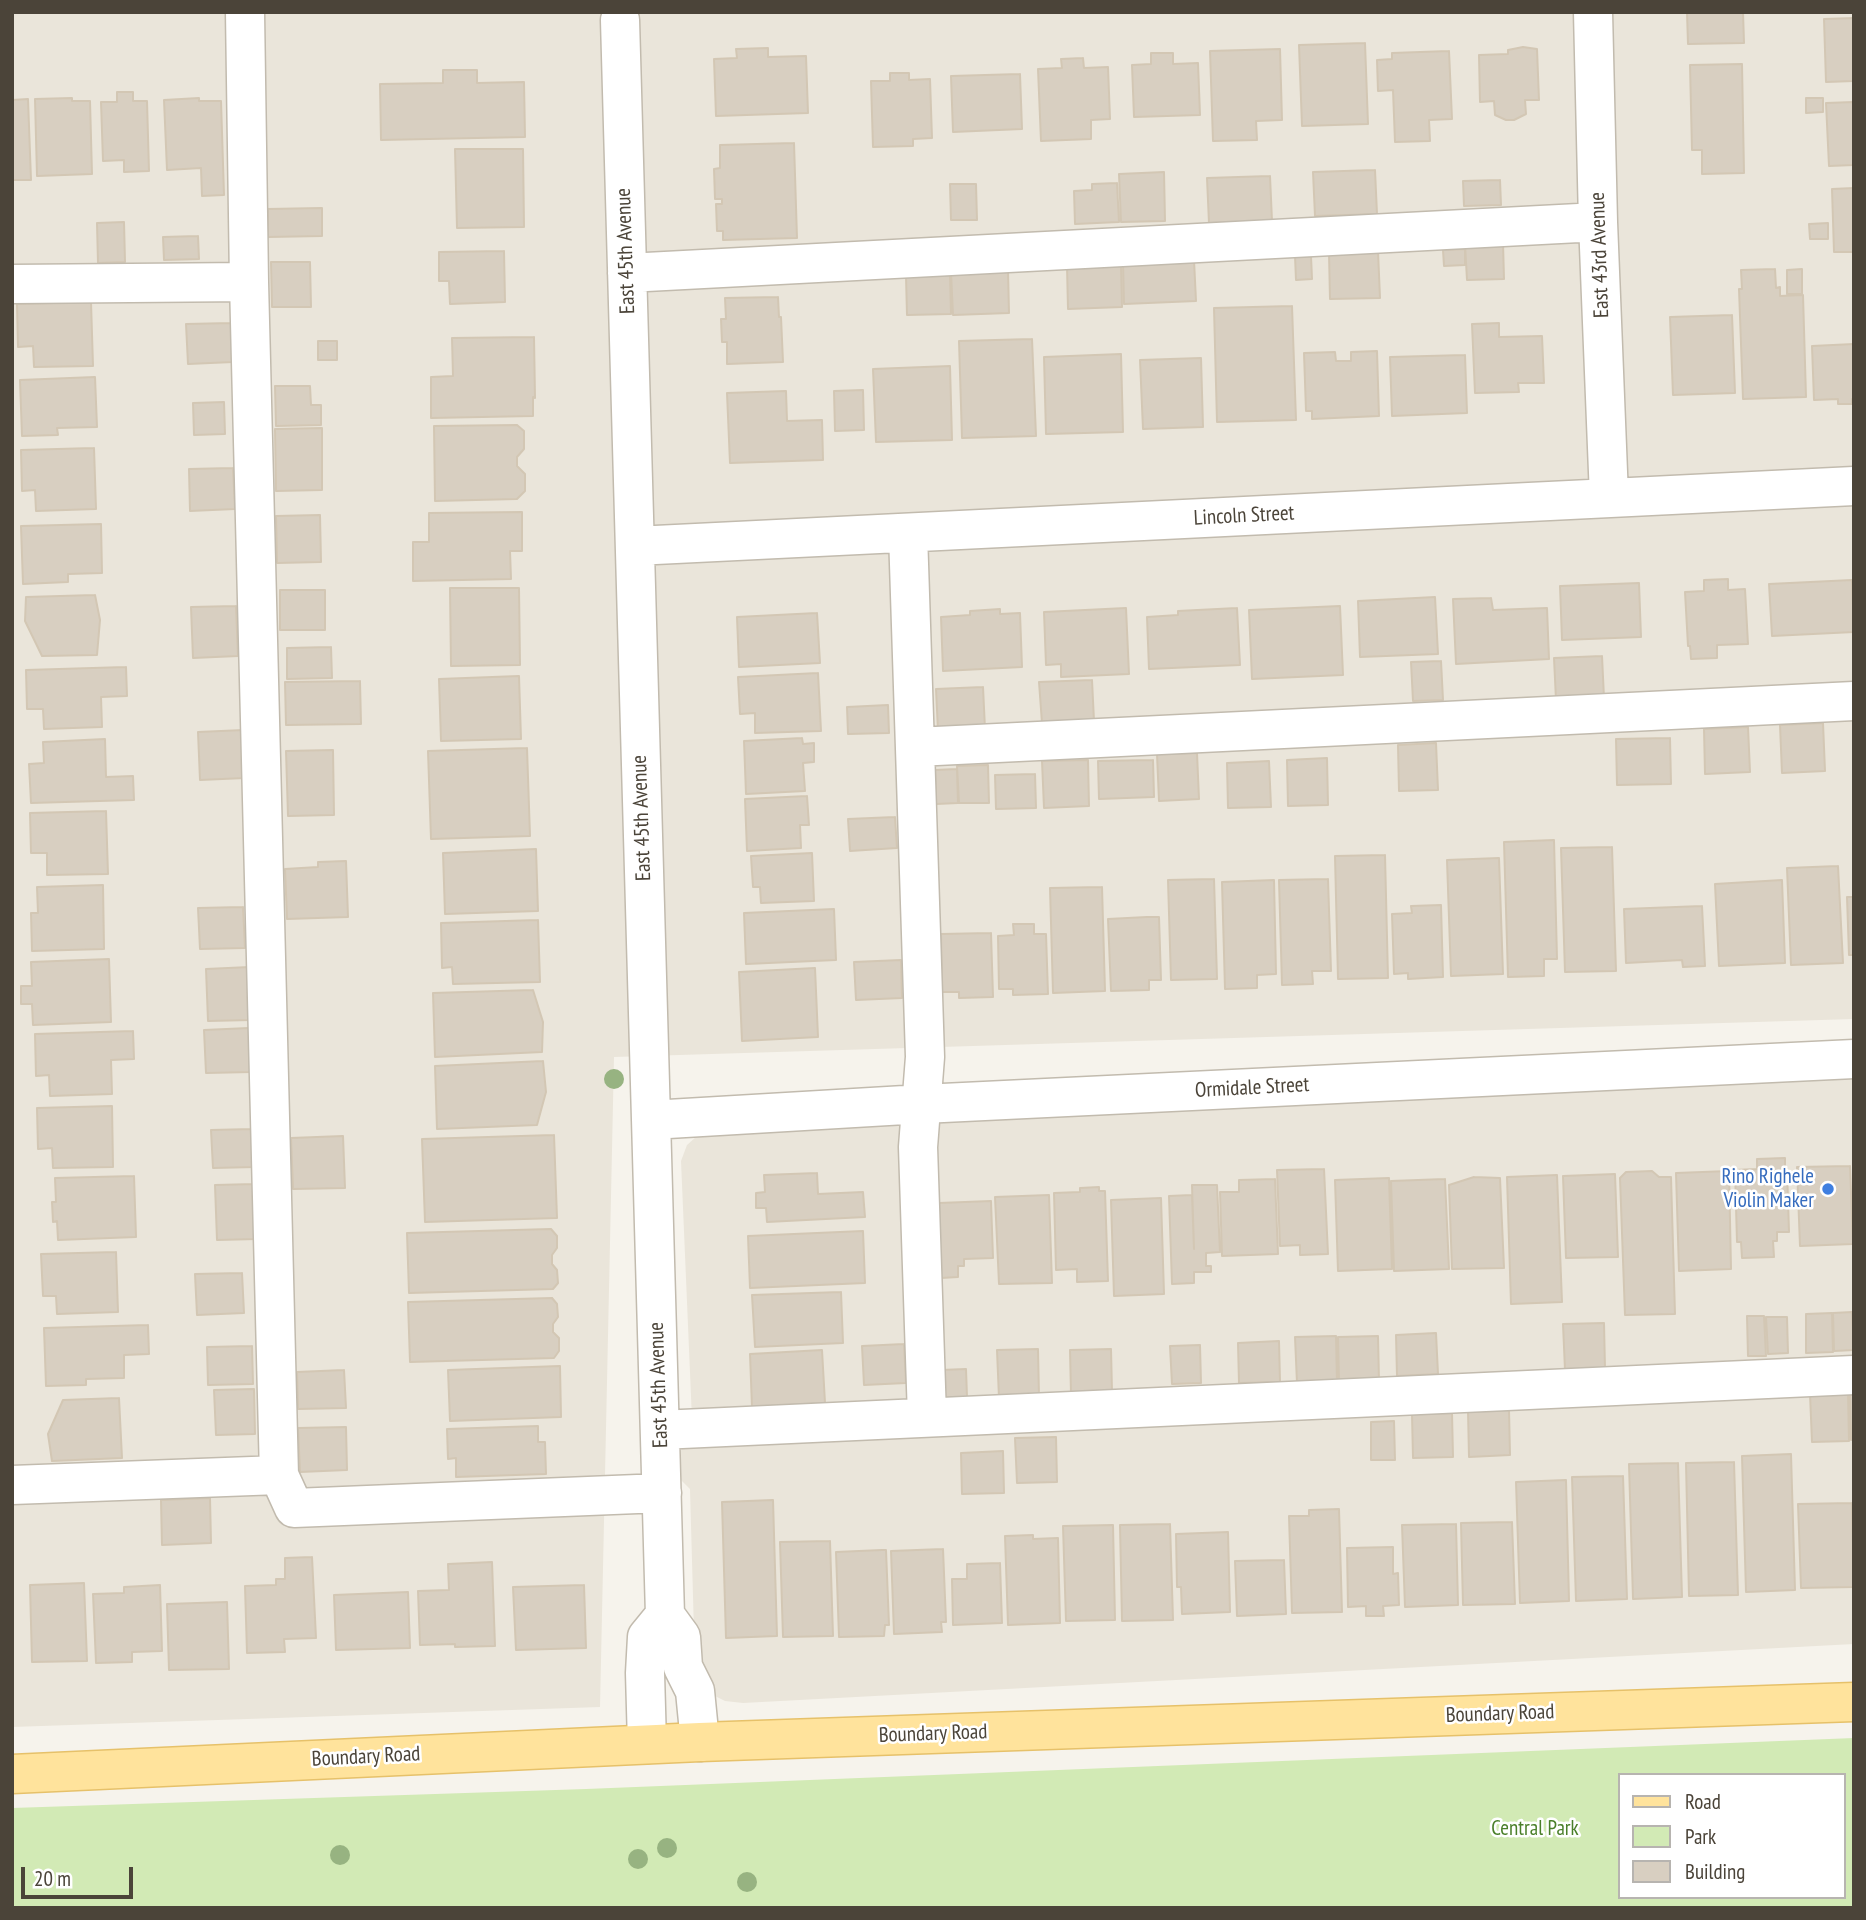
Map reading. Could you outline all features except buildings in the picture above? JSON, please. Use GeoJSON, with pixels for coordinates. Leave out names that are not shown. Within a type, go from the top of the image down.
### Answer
{"type":"FeatureCollection","features":[{"type":"Feature","properties":{"kind":"main road","name":"Boundary Road"},"geometry":{"type":"LineString","coordinates":[[12,1774],[647,1744],[1854,1702]]}},
{"type":"Feature","properties":{"kind":"street"},"geometry":{"type":"LineString","coordinates":[[245,12],[279,1475],[294,1508],[662,1493]]}},
{"type":"Feature","properties":{"kind":"street","name":"East 43rd Avenue"},"geometry":{"type":"LineString","coordinates":[[1593,12],[1609,497]]}},
{"type":"Feature","properties":{"kind":"street","name":"East 45th Avenue"},"geometry":{"type":"LineString","coordinates":[[620,15],[665,1615],[681,1637],[683,1667],[695,1690],[700,1742]]}},
{"type":"Feature","properties":{"kind":"street"},"geometry":{"type":"LineString","coordinates":[[626,273],[1598,222]]}},
{"type":"Feature","properties":{"kind":"street"},"geometry":{"type":"LineString","coordinates":[[12,284],[250,282]]}},
{"type":"Feature","properties":{"kind":"street","name":"Lincoln Street"},"geometry":{"type":"LineString","coordinates":[[635,546],[1854,486]]}},
{"type":"Feature","properties":{"kind":"street"},"geometry":{"type":"LineString","coordinates":[[908,533],[925,1057],[918,1147],[928,1417]]}},
{"type":"Feature","properties":{"kind":"street"},"geometry":{"type":"LineString","coordinates":[[916,747],[1854,701]]}},
{"type":"Feature","properties":{"kind":"street","name":"Ormidale Street"},"geometry":{"type":"LineString","coordinates":[[651,1119],[1854,1059]]}},
{"type":"Feature","properties":{"kind":"street"},"geometry":{"type":"LineString","coordinates":[[660,1430],[1854,1375]]}},
{"type":"Feature","properties":{"kind":"street"},"geometry":{"type":"LineString","coordinates":[[12,1485],[279,1475]]}},
{"type":"Feature","properties":{"kind":"street"},"geometry":{"type":"LineString","coordinates":[[647,1744],[647,1637],[665,1615]]}},
{"type":"Feature","properties":{"kind":"shaded area"},"geometry":{"type":"Polygon","coordinates":[[[12,12],[1854,12],[1854,1019],[614,1057],[600,1707],[12,1727],[12,12]]]}},
{"type":"Feature","properties":{"kind":"shaded area"},"geometry":{"type":"Polygon","coordinates":[[[1854,1079],[1854,1644],[743,1703],[725,1701],[711,1694],[695,1668],[690,1489],[679,1478],[678,1458],[682,1448],[693,1443],[681,1161],[687,1145],[697,1136],[710,1132],[1854,1079]]]}},
{"type":"Feature","properties":{"kind":"green space","name":"Central Park"},"geometry":{"type":"Polygon","coordinates":[[[1854,1738],[1854,1908],[12,1908],[12,1808],[586,1789],[1854,1738]]]}},
{"type":"Feature","properties":{"kind":"place","name":"Rino Righele Violin Maker"},"geometry":{"type":"Point","coordinates":[1828,1189]}}]}
